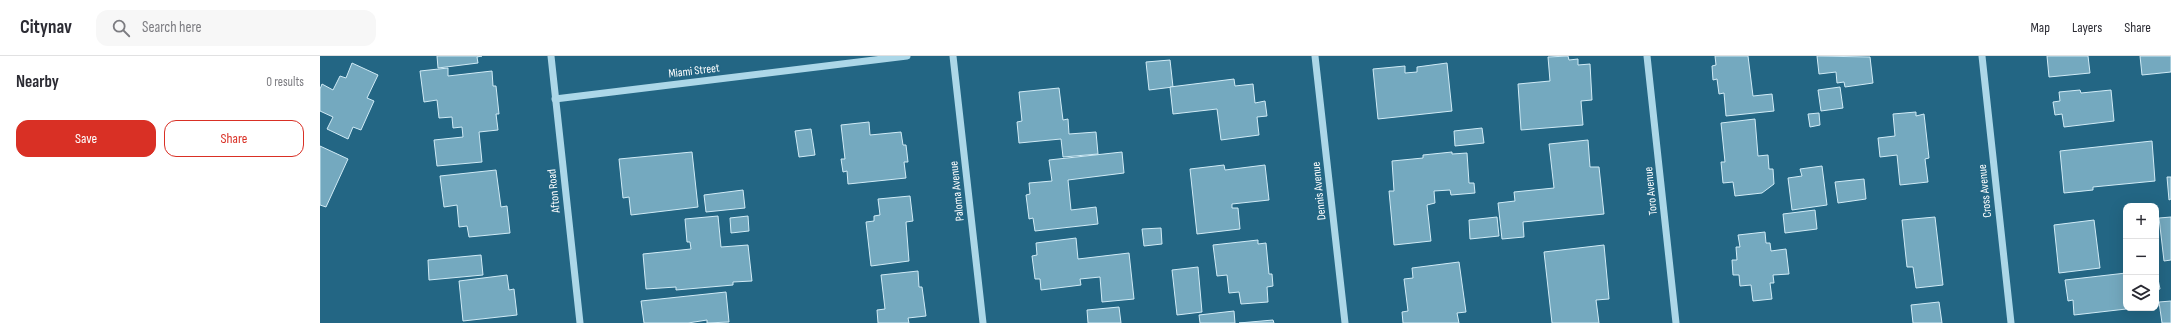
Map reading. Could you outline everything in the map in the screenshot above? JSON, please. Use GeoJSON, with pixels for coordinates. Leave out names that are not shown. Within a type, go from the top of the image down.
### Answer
{"type":"FeatureCollection","features":[{"type":"Feature","properties":{"kind":"street","name":"Afton Road"},"geometry":{"type":"LineString","coordinates":[[551,56],[580,323]]}},
{"type":"Feature","properties":{"kind":"street","name":"Miami Street"},"geometry":{"type":"LineString","coordinates":[[555,99],[907,56]]}},
{"type":"Feature","properties":{"kind":"street","name":"Paloma Avenue"},"geometry":{"type":"LineString","coordinates":[[953,56],[983,323]]}},
{"type":"Feature","properties":{"kind":"street","name":"Dennis Avenue"},"geometry":{"type":"LineString","coordinates":[[1315,56],[1345,323]]}},
{"type":"Feature","properties":{"kind":"street","name":"Toro Avenue"},"geometry":{"type":"LineString","coordinates":[[1647,56],[1676,323]]}},
{"type":"Feature","properties":{"kind":"street","name":"Cross Avenue"},"geometry":{"type":"LineString","coordinates":[[1982,56],[2011,323]]}},
{"type":"Feature","properties":{"kind":"building"},"geometry":{"type":"Polygon","coordinates":[[[437,56],[482,56],[477,57],[478,63],[438,68],[437,56]]]}},
{"type":"Feature","properties":{"kind":"building"},"geometry":{"type":"Polygon","coordinates":[[[1568,56],[1569,60],[1578,59],[1578,65],[1590,64],[1592,100],[1581,101],[1583,125],[1521,130],[1518,84],[1550,81],[1548,57],[1568,56]]]}},
{"type":"Feature","properties":{"kind":"building"},"geometry":{"type":"Polygon","coordinates":[[[1715,56],[1748,56],[1753,96],[1772,94],[1774,111],[1726,116],[1724,93],[1719,94],[1717,79],[1713,80],[1712,66],[1716,65],[1715,56]]]}},
{"type":"Feature","properties":{"kind":"building"},"geometry":{"type":"Polygon","coordinates":[[[1817,56],[1870,57],[1873,83],[1845,87],[1844,82],[1837,83],[1836,72],[1819,74],[1817,56]]]}},
{"type":"Feature","properties":{"kind":"building"},"geometry":{"type":"Polygon","coordinates":[[[2047,56],[2088,56],[2090,73],[2049,77],[2047,56]]]}},
{"type":"Feature","properties":{"kind":"building"},"geometry":{"type":"Polygon","coordinates":[[[2140,56],[2171,56],[2171,72],[2142,75],[2140,56]]]}},
{"type":"Feature","properties":{"kind":"building"},"geometry":{"type":"Polygon","coordinates":[[[1170,60],[1173,87],[1149,90],[1146,62],[1170,60]]]}},
{"type":"Feature","properties":{"kind":"building"},"geometry":{"type":"Polygon","coordinates":[[[352,63],[378,75],[367,98],[374,101],[361,130],[353,127],[348,139],[327,129],[333,117],[320,111],[320,89],[322,84],[333,90],[340,76],[346,78],[352,63]]]}},
{"type":"Feature","properties":{"kind":"building"},"geometry":{"type":"Polygon","coordinates":[[[1447,63],[1452,111],[1378,119],[1373,69],[1405,66],[1405,73],[1417,72],[1417,67],[1447,63]]]}},
{"type":"Feature","properties":{"kind":"building"},"geometry":{"type":"Polygon","coordinates":[[[448,68],[448,76],[492,71],[493,86],[496,86],[499,114],[496,114],[498,130],[479,132],[482,162],[437,166],[434,140],[463,137],[462,127],[453,128],[452,117],[439,118],[437,100],[424,102],[420,71],[448,68]]]}},
{"type":"Feature","properties":{"kind":"building"},"geometry":{"type":"Polygon","coordinates":[[[1234,79],[1235,86],[1253,84],[1255,103],[1265,101],[1267,116],[1257,117],[1259,135],[1221,140],[1217,109],[1173,114],[1170,87],[1234,79]]]}},
{"type":"Feature","properties":{"kind":"building"},"geometry":{"type":"Polygon","coordinates":[[[1840,87],[1843,108],[1821,111],[1818,90],[1840,87]]]}},
{"type":"Feature","properties":{"kind":"building"},"geometry":{"type":"Polygon","coordinates":[[[1059,88],[1063,120],[1068,119],[1069,134],[1096,132],[1098,154],[1063,157],[1061,139],[1019,143],[1017,122],[1022,121],[1019,92],[1059,88]]]}},
{"type":"Feature","properties":{"kind":"building"},"geometry":{"type":"Polygon","coordinates":[[[2080,90],[2081,93],[2111,90],[2114,121],[2064,127],[2062,114],[2055,115],[2053,102],[2060,101],[2059,92],[2080,90]]]}},
{"type":"Feature","properties":{"kind":"building"},"geometry":{"type":"Polygon","coordinates":[[[1916,112],[1916,116],[1924,114],[1929,158],[1925,159],[1928,182],[1900,185],[1897,155],[1880,157],[1878,138],[1895,136],[1893,114],[1916,112]]]}},
{"type":"Feature","properties":{"kind":"building"},"geometry":{"type":"Polygon","coordinates":[[[1819,113],[1820,125],[1810,127],[1808,114],[1819,113]]]}},
{"type":"Feature","properties":{"kind":"building"},"geometry":{"type":"Polygon","coordinates":[[[1755,119],[1758,156],[1768,155],[1769,169],[1773,169],[1774,184],[1762,193],[1735,196],[1733,182],[1723,183],[1721,162],[1725,162],[1721,123],[1755,119]]]}},
{"type":"Feature","properties":{"kind":"building"},"geometry":{"type":"Polygon","coordinates":[[[869,122],[870,135],[901,132],[903,145],[906,145],[908,162],[904,162],[906,178],[848,184],[847,171],[843,172],[841,159],[845,159],[841,125],[869,122]]]}},
{"type":"Feature","properties":{"kind":"building"},"geometry":{"type":"Polygon","coordinates":[[[1482,128],[1484,143],[1455,146],[1454,131],[1482,128]]]}},
{"type":"Feature","properties":{"kind":"building"},"geometry":{"type":"Polygon","coordinates":[[[811,129],[815,155],[799,157],[795,131],[811,129]]]}},
{"type":"Feature","properties":{"kind":"building"},"geometry":{"type":"Polygon","coordinates":[[[1588,140],[1590,167],[1599,167],[1604,214],[1523,222],[1524,237],[1502,239],[1498,203],[1515,201],[1514,192],[1554,188],[1549,144],[1588,140]]]}},
{"type":"Feature","properties":{"kind":"building"},"geometry":{"type":"Polygon","coordinates":[[[2152,141],[2155,181],[2093,187],[2093,190],[2064,193],[2060,151],[2152,141]]]}},
{"type":"Feature","properties":{"kind":"building"},"geometry":{"type":"Polygon","coordinates":[[[320,146],[348,159],[326,207],[320,205],[320,146]]]}},
{"type":"Feature","properties":{"kind":"building"},"geometry":{"type":"Polygon","coordinates":[[[692,152],[698,207],[631,215],[629,197],[623,198],[619,159],[692,152]]]}},
{"type":"Feature","properties":{"kind":"building"},"geometry":{"type":"Polygon","coordinates":[[[1122,152],[1124,173],[1068,180],[1071,210],[1096,207],[1098,224],[1035,231],[1033,218],[1029,219],[1026,195],[1030,194],[1029,183],[1052,181],[1049,160],[1122,152]]]}},
{"type":"Feature","properties":{"kind":"building"},"geometry":{"type":"Polygon","coordinates":[[[1452,152],[1452,154],[1467,153],[1469,183],[1474,183],[1475,193],[1451,195],[1450,190],[1434,191],[1435,203],[1427,205],[1431,241],[1394,245],[1389,191],[1394,191],[1392,161],[1423,158],[1423,155],[1452,152]]]}},
{"type":"Feature","properties":{"kind":"building"},"geometry":{"type":"Polygon","coordinates":[[[1224,165],[1225,170],[1265,165],[1269,200],[1232,204],[1232,208],[1238,208],[1240,229],[1197,234],[1190,169],[1224,165]]]}},
{"type":"Feature","properties":{"kind":"building"},"geometry":{"type":"Polygon","coordinates":[[[1822,166],[1827,205],[1792,210],[1788,178],[1802,176],[1800,169],[1822,166]]]}},
{"type":"Feature","properties":{"kind":"building"},"geometry":{"type":"Polygon","coordinates":[[[496,170],[501,207],[507,206],[510,233],[469,237],[467,226],[459,227],[457,205],[444,207],[440,176],[496,170]]]}},
{"type":"Feature","properties":{"kind":"building"},"geometry":{"type":"Polygon","coordinates":[[[2167,177],[2171,177],[2171,199],[2169,200],[2167,177]]]}},
{"type":"Feature","properties":{"kind":"building"},"geometry":{"type":"Polygon","coordinates":[[[1864,179],[1866,199],[1838,203],[1835,182],[1864,179]]]}},
{"type":"Feature","properties":{"kind":"building"},"geometry":{"type":"Polygon","coordinates":[[[743,190],[745,208],[706,212],[704,195],[743,190]]]}},
{"type":"Feature","properties":{"kind":"building"},"geometry":{"type":"Polygon","coordinates":[[[910,196],[913,221],[906,222],[909,261],[871,266],[866,222],[874,221],[874,216],[880,215],[878,199],[910,196]]]}},
{"type":"Feature","properties":{"kind":"building"},"geometry":{"type":"Polygon","coordinates":[[[1815,210],[1817,229],[1785,233],[1783,214],[1815,210]]]}},
{"type":"Feature","properties":{"kind":"building"},"geometry":{"type":"Polygon","coordinates":[[[718,216],[721,247],[748,245],[752,281],[733,282],[733,285],[676,290],[676,287],[646,289],[643,254],[691,249],[690,242],[687,242],[685,219],[718,216]]]}},
{"type":"Feature","properties":{"kind":"building"},"geometry":{"type":"Polygon","coordinates":[[[748,216],[749,231],[731,233],[730,218],[748,216]]]}},
{"type":"Feature","properties":{"kind":"building"},"geometry":{"type":"Polygon","coordinates":[[[1497,217],[1499,236],[1470,239],[1469,220],[1497,217]]]}},
{"type":"Feature","properties":{"kind":"building"},"geometry":{"type":"Polygon","coordinates":[[[1935,217],[1943,285],[1916,288],[1913,267],[1907,267],[1902,220],[1935,217]]]}},
{"type":"Feature","properties":{"kind":"building"},"geometry":{"type":"Polygon","coordinates":[[[2171,217],[2171,260],[2164,261],[2159,218],[2171,217]]]}},
{"type":"Feature","properties":{"kind":"building"},"geometry":{"type":"Polygon","coordinates":[[[2094,220],[2100,268],[2059,273],[2054,225],[2094,220]]]}},
{"type":"Feature","properties":{"kind":"building"},"geometry":{"type":"Polygon","coordinates":[[[1161,228],[1162,244],[1144,246],[1142,229],[1161,228]]]}},
{"type":"Feature","properties":{"kind":"building"},"geometry":{"type":"Polygon","coordinates":[[[1765,232],[1766,243],[1770,243],[1771,251],[1786,249],[1789,274],[1773,275],[1774,283],[1770,283],[1772,299],[1753,301],[1751,285],[1740,286],[1739,275],[1733,275],[1732,260],[1737,260],[1736,247],[1740,247],[1738,235],[1765,232]]]}},
{"type":"Feature","properties":{"kind":"building"},"geometry":{"type":"Polygon","coordinates":[[[1076,238],[1078,259],[1129,253],[1134,299],[1102,302],[1100,277],[1080,279],[1081,285],[1041,290],[1040,279],[1035,279],[1032,256],[1037,255],[1036,243],[1076,238]]]}},
{"type":"Feature","properties":{"kind":"building"},"geometry":{"type":"Polygon","coordinates":[[[1258,240],[1258,244],[1266,243],[1269,274],[1272,274],[1273,286],[1267,287],[1268,302],[1241,304],[1239,292],[1229,293],[1227,275],[1217,276],[1213,245],[1258,240]]]}},
{"type":"Feature","properties":{"kind":"building"},"geometry":{"type":"Polygon","coordinates":[[[1604,245],[1609,299],[1596,300],[1599,323],[1552,323],[1544,252],[1604,245]]]}},
{"type":"Feature","properties":{"kind":"building"},"geometry":{"type":"Polygon","coordinates":[[[481,255],[483,275],[429,280],[428,260],[481,255]]]}},
{"type":"Feature","properties":{"kind":"building"},"geometry":{"type":"Polygon","coordinates":[[[1459,262],[1466,312],[1457,313],[1459,323],[1403,323],[1402,312],[1408,311],[1404,279],[1413,278],[1412,268],[1459,262]]]}},
{"type":"Feature","properties":{"kind":"building"},"geometry":{"type":"Polygon","coordinates":[[[1198,267],[1202,312],[1177,315],[1172,270],[1198,267]]]}},
{"type":"Feature","properties":{"kind":"building"},"geometry":{"type":"Polygon","coordinates":[[[918,271],[919,287],[922,287],[926,316],[908,318],[909,323],[878,323],[877,310],[885,309],[881,275],[918,271]]]}},
{"type":"Feature","properties":{"kind":"building"},"geometry":{"type":"Polygon","coordinates":[[[2123,273],[2123,309],[2074,315],[2073,300],[2068,301],[2065,280],[2123,273]]]}},
{"type":"Feature","properties":{"kind":"building"},"geometry":{"type":"Polygon","coordinates":[[[507,275],[509,290],[514,289],[517,315],[463,321],[459,281],[507,275]]]}},
{"type":"Feature","properties":{"kind":"building"},"geometry":{"type":"Polygon","coordinates":[[[726,292],[729,322],[707,323],[707,320],[688,323],[644,323],[641,301],[726,292]]]}},
{"type":"Feature","properties":{"kind":"building"},"geometry":{"type":"Polygon","coordinates":[[[2171,301],[2171,323],[2162,323],[2159,302],[2171,301]]]}},
{"type":"Feature","properties":{"kind":"building"},"geometry":{"type":"Polygon","coordinates":[[[1939,302],[1942,323],[1913,323],[1911,305],[1939,302]]]}},
{"type":"Feature","properties":{"kind":"building"},"geometry":{"type":"Polygon","coordinates":[[[1119,307],[1121,323],[1088,323],[1087,310],[1119,307]]]}},
{"type":"Feature","properties":{"kind":"building"},"geometry":{"type":"Polygon","coordinates":[[[1234,311],[1235,323],[1200,323],[1199,315],[1234,311]]]}},
{"type":"Feature","properties":{"kind":"building"},"geometry":{"type":"Polygon","coordinates":[[[1273,320],[1274,323],[1239,323],[1273,320]]]}}]}
